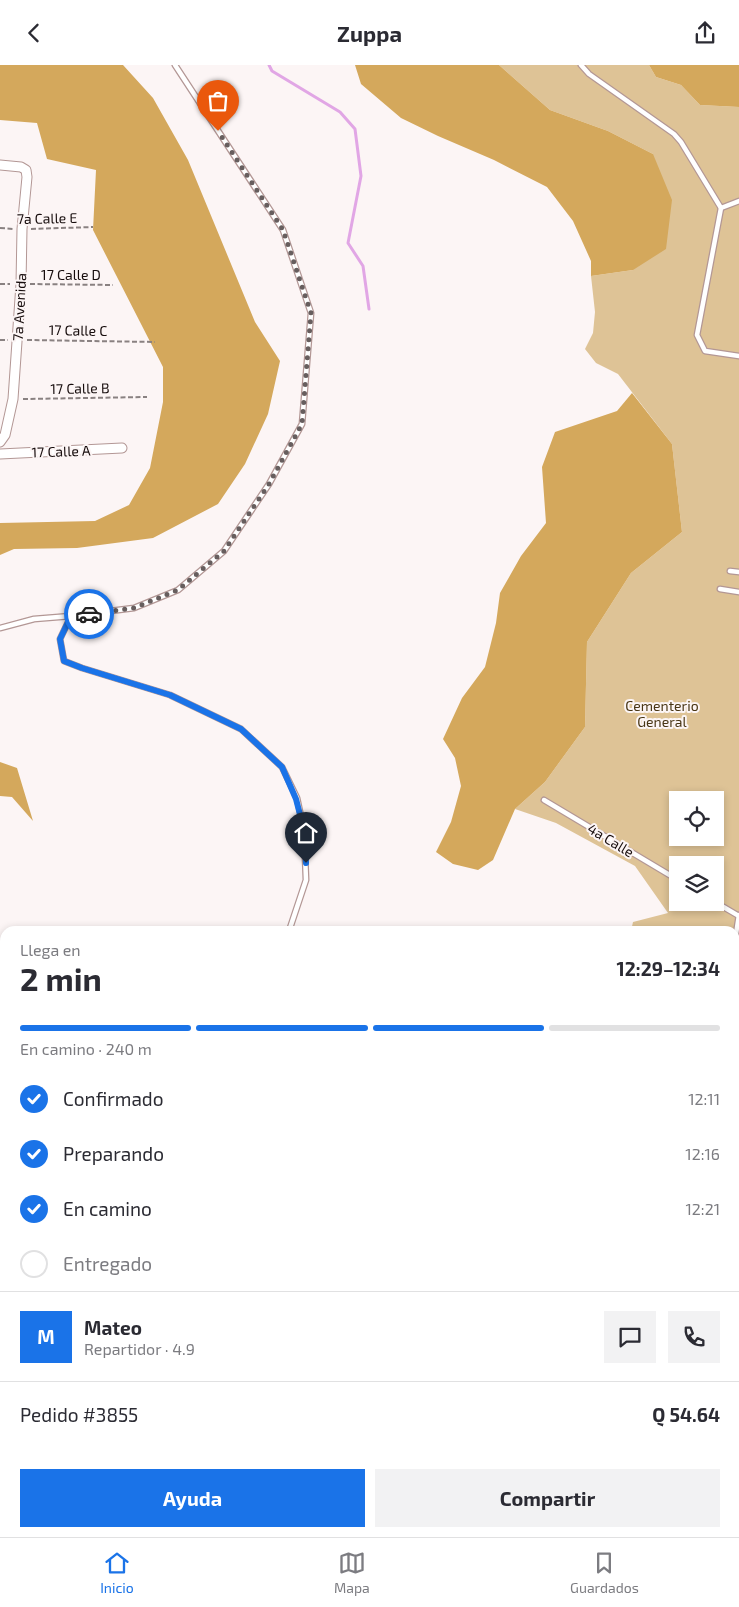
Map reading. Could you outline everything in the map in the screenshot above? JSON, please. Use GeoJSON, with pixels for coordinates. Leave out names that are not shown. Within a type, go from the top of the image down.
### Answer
{"type":"FeatureCollection","features":[{"type":"Feature","properties":{"kind":"street","name":"7a Avenida"},"geometry":{"type":"LineString","coordinates":[[0,165],[22,167],[26,170],[27,177],[22,229],[21,284],[13,399],[5,435],[0,442]]}},
{"type":"Feature","properties":{"kind":"street","name":"17 Calle A"},"geometry":{"type":"LineString","coordinates":[[0,454],[122,448]]}},
{"type":"Feature","properties":{"kind":"lane"},"geometry":{"type":"LineString","coordinates":[[0,628],[34,619],[134,608],[178,590],[224,551],[269,484],[302,424],[311,313],[283,230],[175,65]]}},
{"type":"Feature","properties":{"kind":"lane"},"geometry":{"type":"LineString","coordinates":[[581,65],[589,74],[674,134],[681,142],[721,207],[697,335],[705,351],[739,356]]}},
{"type":"Feature","properties":{"kind":"lane"},"geometry":{"type":"LineString","coordinates":[[721,207],[739,201]]}},
{"type":"Feature","properties":{"kind":"lane"},"geometry":{"type":"LineString","coordinates":[[730,571],[739,572]]}},
{"type":"Feature","properties":{"kind":"lane"},"geometry":{"type":"LineString","coordinates":[[720,589],[739,592]]}},
{"type":"Feature","properties":{"kind":"lane"},"geometry":{"type":"LineString","coordinates":[[71,616],[60,639],[64,661],[170,695],[241,729],[282,767],[296,799],[305,840],[306,880],[291,926]]}},
{"type":"Feature","properties":{"kind":"lane","name":"4a Calle"},"geometry":{"type":"LineString","coordinates":[[544,800],[669,875]]}},
{"type":"Feature","properties":{"kind":"lane"},"geometry":{"type":"LineString","coordinates":[[724,907],[739,916]]}},
{"type":"Feature","properties":{"kind":"path","name":"7a Calle E"},"geometry":{"type":"LineString","coordinates":[[0,228],[93,227]]}},
{"type":"Feature","properties":{"kind":"path","name":"17 Calle D"},"geometry":{"type":"LineString","coordinates":[[0,285],[113,285]]}},
{"type":"Feature","properties":{"kind":"path","name":"17 Calle C"},"geometry":{"type":"LineString","coordinates":[[0,340],[155,342]]}},
{"type":"Feature","properties":{"kind":"path","name":"17 Calle B"},"geometry":{"type":"LineString","coordinates":[[13,399],[147,397]]}},
{"type":"Feature","properties":{"kind":"green space","name":"Cementerio General"},"geometry":{"type":"Polygon","coordinates":[[[499,65],[649,65],[656,77],[681,85],[700,105],[739,107],[739,926],[632,926],[633,922],[668,913],[635,866],[556,823],[515,809],[545,782],[585,727],[587,642],[631,573],[682,532],[672,444],[618,374],[596,363],[585,349],[593,333],[595,312],[591,276],[633,270],[653,154],[608,131],[550,110],[499,65]]]}},
{"type":"Feature","properties":{"kind":"shaded area"},"geometry":{"type":"Polygon","coordinates":[[[0,65],[123,65],[153,98],[188,160],[255,322],[280,361],[268,414],[245,464],[218,504],[153,538],[77,548],[14,549],[0,555],[0,523],[95,521],[129,505],[150,468],[163,402],[163,367],[93,230],[96,170],[47,159],[37,123],[0,120],[0,65]]]}},
{"type":"Feature","properties":{"kind":"shaded area"},"geometry":{"type":"Polygon","coordinates":[[[355,65],[499,65],[550,110],[608,131],[653,154],[672,200],[666,249],[633,270],[591,276],[591,261],[573,221],[547,187],[494,160],[401,118],[361,84],[355,65]]]}},
{"type":"Feature","properties":{"kind":"shaded area"},"geometry":{"type":"Polygon","coordinates":[[[649,65],[739,65],[739,107],[700,105],[681,85],[656,77],[649,65]]]}},
{"type":"Feature","properties":{"kind":"shaded area"},"geometry":{"type":"Polygon","coordinates":[[[632,393],[672,444],[682,532],[631,573],[587,642],[585,727],[545,782],[515,809],[493,860],[478,870],[453,864],[436,852],[451,822],[461,786],[455,758],[443,739],[462,698],[485,667],[496,623],[500,593],[521,556],[546,523],[542,467],[555,432],[617,411],[632,393]]]}},
{"type":"Feature","properties":{"kind":"shaded area"},"geometry":{"type":"Polygon","coordinates":[[[0,762],[17,768],[33,821],[12,797],[0,796],[0,762]]]}},
{"type":"Feature","properties":{"kind":"waterway"},"geometry":{"type":"LineString","coordinates":[[269,65],[272,71],[340,112],[355,129],[361,176],[348,243],[363,266],[369,309]]}},
{"type":"Feature","properties":{"kind":"way so far"},"geometry":{"type":"LineString","coordinates":[[89,614],[134,608],[178,590],[224,551],[269,484],[302,424],[311,313],[283,230],[218,131]]}},
{"type":"Feature","properties":{"kind":"route"},"geometry":{"type":"LineString","coordinates":[[89,614],[71,616],[60,639],[64,661],[170,695],[241,729],[282,767],[296,799],[304,830],[306,863]]}}]}
